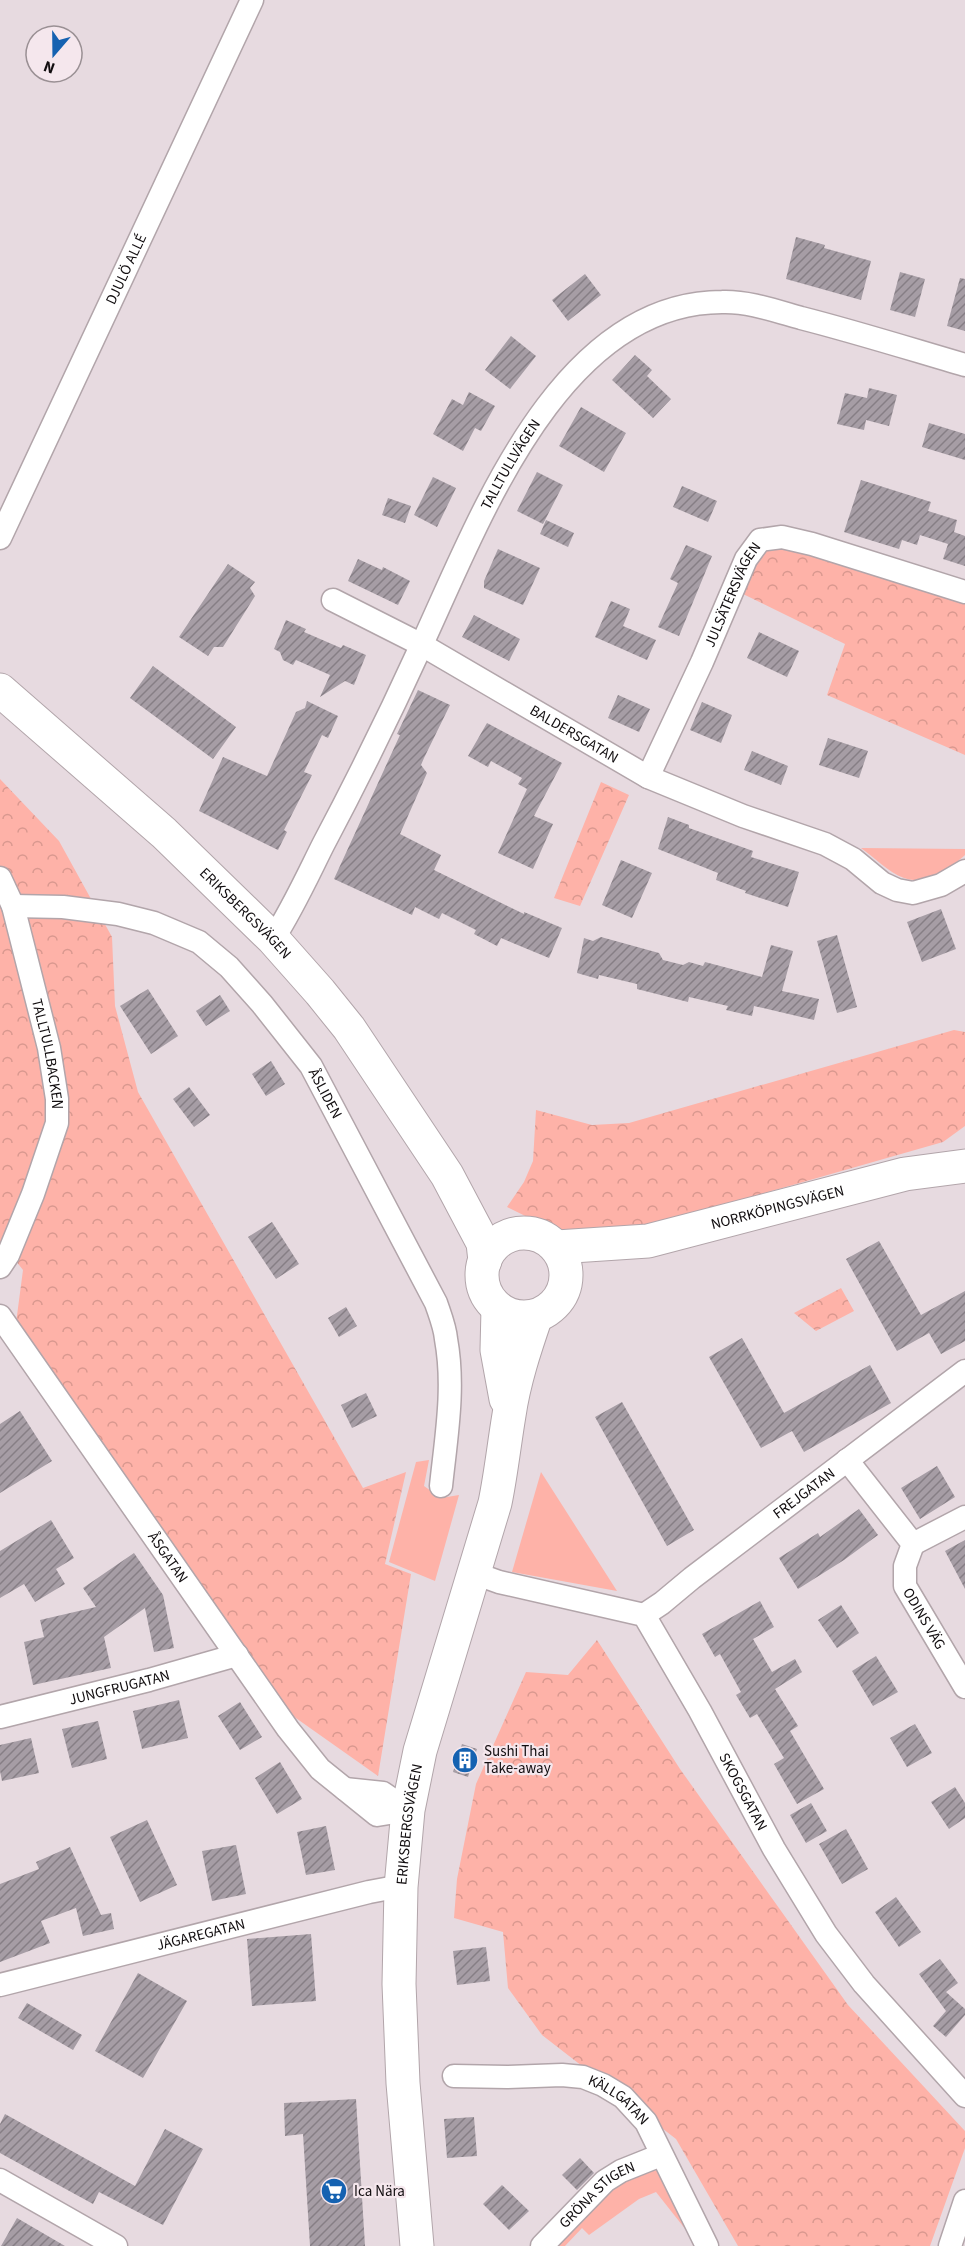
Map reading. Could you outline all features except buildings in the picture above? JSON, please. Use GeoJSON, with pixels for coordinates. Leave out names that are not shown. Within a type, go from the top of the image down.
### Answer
{"type":"FeatureCollection","features":[{"type":"Feature","properties":{"kind":"main road","name":"ERIKSBERGSVÄGEN"},"geometry":{"type":"LineString","coordinates":[[0,690],[146,817],[273,939],[320,992],[349,1029],[447,1175],[483,1243],[485,1261]]}},
{"type":"Feature","properties":{"kind":"main road","name":"NORRKÖPINGSVÄGEN"},"geometry":{"type":"LineString","coordinates":[[905,1174],[965,1140]]}},
{"type":"Feature","properties":{"kind":"main road","name":"NORRKÖPINGSVÄGEN"},"geometry":{"type":"LineString","coordinates":[[557,1247],[648,1241],[905,1174],[965,1166]]}},
{"type":"Feature","properties":{"kind":"main road","name":"ERIKSBERGSVÄGEN"},"geometry":{"type":"LineString","coordinates":[[447,1175],[518,1234]]}},
{"type":"Feature","properties":{"kind":"main road"},"geometry":{"type":"LineString","coordinates":[[518,1234],[540,1237],[557,1247],[566,1265],[566,1284],[553,1306],[536,1316],[518,1317],[498,1309],[485,1290],[482,1281],[485,1261],[490,1250],[496,1244],[518,1234]]}},
{"type":"Feature","properties":{"kind":"main road","name":"NORRKÖPINGSVÄGEN"},"geometry":{"type":"LineString","coordinates":[[566,1284],[648,1241]]}},
{"type":"Feature","properties":{"kind":"main road","name":"ERIKSBERGSVÄGEN"},"geometry":{"type":"LineString","coordinates":[[498,1309],[497,1350],[509,1414]]}},
{"type":"Feature","properties":{"kind":"main road","name":"ERIKSBERGSVÄGEN"},"geometry":{"type":"LineString","coordinates":[[417,2246],[403,2083],[399,1984],[401,1886],[408,1809],[420,1751],[495,1503],[503,1466],[509,1414],[523,1352],[536,1316]]}},
{"type":"Feature","properties":{"kind":"street","name":"DJULÖ ALLÉ"},"geometry":{"type":"LineString","coordinates":[[0,538],[252,0]]}},
{"type":"Feature","properties":{"kind":"street","name":"TALLTULLVÄGEN"},"geometry":{"type":"LineString","coordinates":[[273,939],[354,786],[422,645],[476,525],[524,438],[556,394],[594,354],[624,332],[654,316],[674,309],[724,301],[852,331],[965,365]]}},
{"type":"Feature","properties":{"kind":"street","name":"JULSÄTERSVÄGEN"},"geometry":{"type":"LineString","coordinates":[[648,777],[702,662],[746,559],[760,540],[782,537],[812,544],[965,592]]}},
{"type":"Feature","properties":{"kind":"street","name":"BALDERSGATAN"},"geometry":{"type":"LineString","coordinates":[[333,600],[422,645],[648,777],[743,816],[825,844],[853,859],[882,883],[913,893],[941,885],[965,871]]}},
{"type":"Feature","properties":{"kind":"street"},"geometry":{"type":"LineString","coordinates":[[0,878],[13,906]]}},
{"type":"Feature","properties":{"kind":"street","name":"TALLTULLBACKEN"},"geometry":{"type":"LineString","coordinates":[[0,1267],[8,1255],[33,1194],[57,1123],[57,1099],[49,1048],[13,906]]}},
{"type":"Feature","properties":{"kind":"street","name":"ÅSLIDEN"},"geometry":{"type":"LineString","coordinates":[[13,906],[63,908],[118,914],[154,923],[199,942],[229,967],[256,996],[311,1066],[436,1303],[446,1338],[450,1378],[449,1413],[441,1486]]}},
{"type":"Feature","properties":{"kind":"street","name":"ÅSGATAN"},"geometry":{"type":"LineString","coordinates":[[0,1316],[288,1730],[320,1769],[345,1789],[382,1793],[408,1809]]}},
{"type":"Feature","properties":{"kind":"street","name":"FREJGATAN"},"geometry":{"type":"LineString","coordinates":[[644,1615],[965,1371]]}},
{"type":"Feature","properties":{"kind":"street"},"geometry":{"type":"LineString","coordinates":[[847,1460],[913,1544],[965,1517]]}},
{"type":"Feature","properties":{"kind":"street","name":"ODINS VÄG"},"geometry":{"type":"LineString","coordinates":[[913,1544],[905,1566],[905,1586],[965,1688]]}},
{"type":"Feature","properties":{"kind":"street"},"geometry":{"type":"LineString","coordinates":[[474,1573],[499,1582],[644,1615]]}},
{"type":"Feature","properties":{"kind":"street","name":"SKOGSGATAN"},"geometry":{"type":"LineString","coordinates":[[644,1615],[700,1711],[774,1849],[826,1934],[864,1984],[965,2096]]}},
{"type":"Feature","properties":{"kind":"street","name":"JUNGFRUGATAN"},"geometry":{"type":"LineString","coordinates":[[0,1718],[237,1655]]}},
{"type":"Feature","properties":{"kind":"street","name":"JÄGAREGATAN"},"geometry":{"type":"LineString","coordinates":[[0,1985],[360,1894],[401,1886]]}},
{"type":"Feature","properties":{"kind":"street","name":"KÄLLGATAN"},"geometry":{"type":"LineString","coordinates":[[453,2076],[507,2077],[562,2074],[584,2077],[623,2097],[646,2122],[707,2246]]}},
{"type":"Feature","properties":{"kind":"street","name":"GRÖNA STIGEN"},"geometry":{"type":"LineString","coordinates":[[542,2246],[605,2181],[621,2171],[661,2155]]}},
{"type":"Feature","properties":{"kind":"street"},"geometry":{"type":"LineString","coordinates":[[0,2180],[116,2246]]}},
{"type":"Feature","properties":{"kind":"street"},"geometry":{"type":"LineString","coordinates":[[950,2246],[965,2201]]}},
{"type":"Feature","properties":{"kind":"green space"},"geometry":{"type":"Polygon","coordinates":[[[780,546],[809,552],[965,604],[965,755],[827,695],[845,644],[741,593],[764,549],[780,546]]]}},
{"type":"Feature","properties":{"kind":"green space"},"geometry":{"type":"Polygon","coordinates":[[[0,779],[59,841],[112,937],[115,1006],[138,1092],[363,1488],[406,1472],[385,1564],[411,1574],[378,1776],[293,1716],[16,1323],[23,1270],[5,1247],[0,1251],[0,779]]]}},
{"type":"Feature","properties":{"kind":"green space"},"geometry":{"type":"Polygon","coordinates":[[[601,782],[629,795],[580,906],[554,898],[601,782]]]}},
{"type":"Feature","properties":{"kind":"green space"},"geometry":{"type":"Polygon","coordinates":[[[861,848],[965,849],[965,855],[937,874],[912,880],[892,872],[861,848]]]}},
{"type":"Feature","properties":{"kind":"green space"},"geometry":{"type":"Polygon","coordinates":[[[954,1030],[965,1032],[965,1126],[943,1142],[614,1236],[562,1234],[507,1207],[524,1182],[533,1161],[536,1110],[592,1125],[629,1123],[954,1030]]]}},
{"type":"Feature","properties":{"kind":"green space"},"geometry":{"type":"Polygon","coordinates":[[[841,1288],[854,1311],[816,1331],[794,1313],[841,1288]]]}},
{"type":"Feature","properties":{"kind":"green space"},"geometry":{"type":"Polygon","coordinates":[[[429,1460],[424,1486],[441,1498],[459,1495],[435,1581],[389,1562],[416,1462],[429,1460]]]}},
{"type":"Feature","properties":{"kind":"green space"},"geometry":{"type":"Polygon","coordinates":[[[541,1472],[617,1591],[512,1572],[541,1472]]]}},
{"type":"Feature","properties":{"kind":"green space"},"geometry":{"type":"Polygon","coordinates":[[[597,1640],[680,1769],[848,2005],[965,2131],[965,2148],[930,2246],[738,2246],[676,2139],[542,2035],[508,1988],[503,1932],[454,1918],[457,1879],[476,1784],[526,1672],[568,1675],[597,1640]]]}},
{"type":"Feature","properties":{"kind":"green space"},"geometry":{"type":"Polygon","coordinates":[[[648,2167],[662,2173],[705,2246],[694,2246],[686,2230],[656,2192],[639,2199],[589,2235],[582,2228],[565,2246],[551,2246],[605,2188],[648,2167]]]}},
{"type":"Feature","properties":{"kind":"place","name":"Sushi Thai Take-away"},"geometry":{"type":"Point","coordinates":[465,1760]}},
{"type":"Feature","properties":{"kind":"place","name":"Ica Nära"},"geometry":{"type":"Point","coordinates":[334,2191]}}]}
